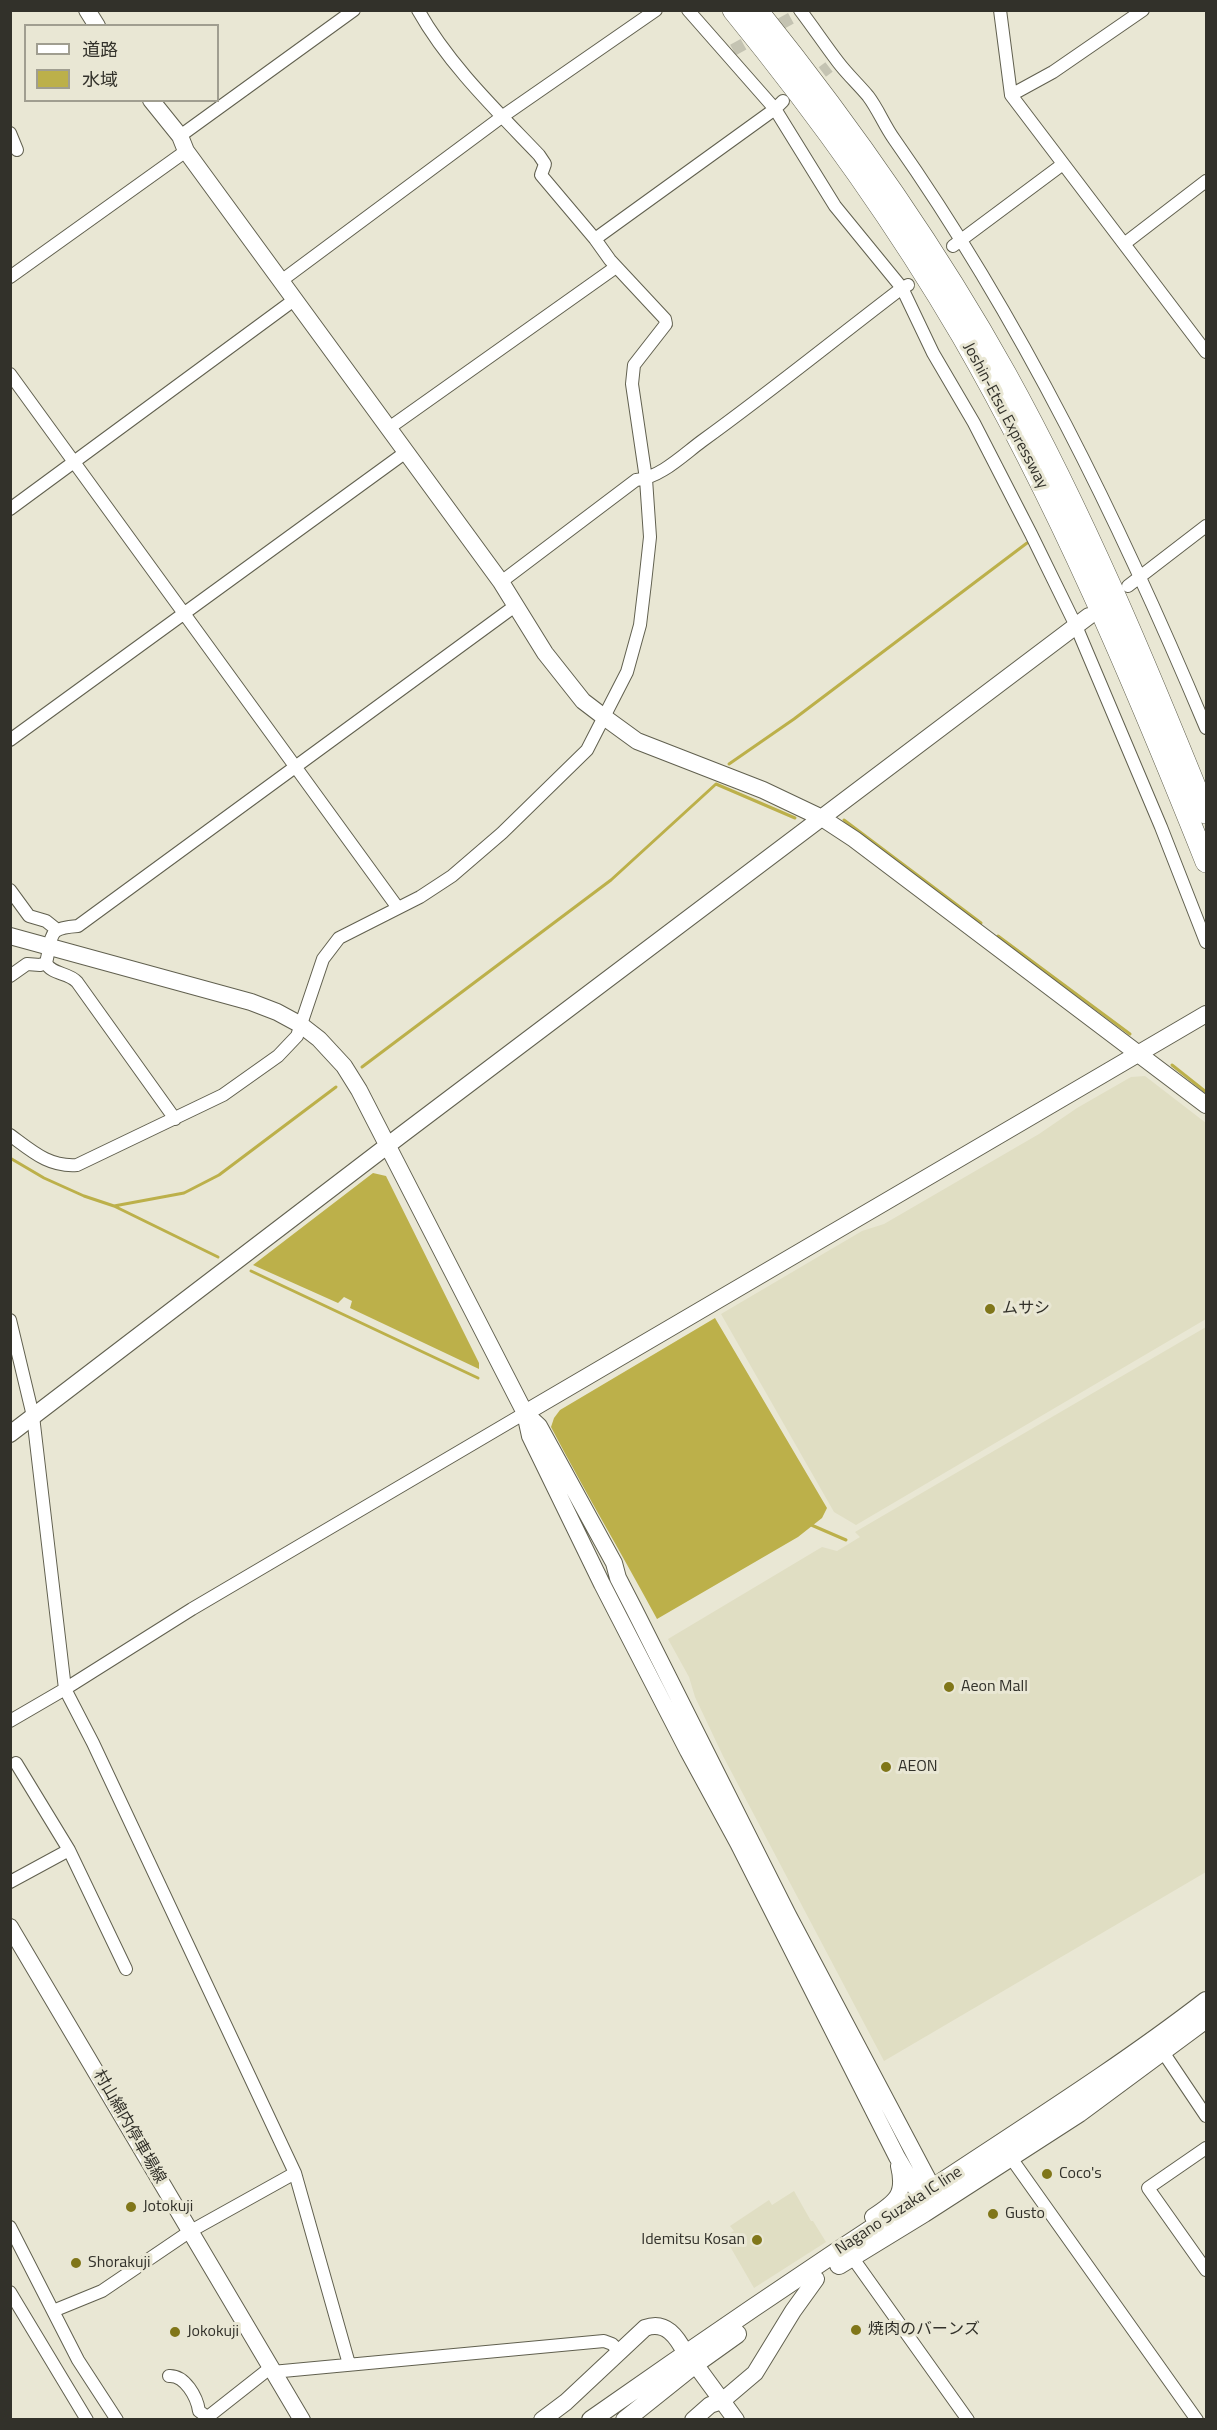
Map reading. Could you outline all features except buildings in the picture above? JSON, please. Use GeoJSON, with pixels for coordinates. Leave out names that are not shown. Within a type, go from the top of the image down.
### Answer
{"type":"FeatureCollection","features":[{"type":"Feature","properties":{"kind":"highway","name":"Joshin-Etsu Expressway"},"geometry":{"type":"LineString","coordinates":[[732,10],[801,95],[868,189],[931,285],[991,387],[1042,485],[1098,603],[1145,709],[1206,862]]}},
{"type":"Feature","properties":{"kind":"highway","name":"Joshin-Etsu Expressway"},"geometry":{"type":"LineString","coordinates":[[757,10],[884,177],[947,275],[1007,376],[1063,484],[1117,599],[1206,813]]}},
{"type":"Feature","properties":{"kind":"main road","name":"Nagano Suzaka IC line"},"geometry":{"type":"LineString","coordinates":[[591,2420],[691,2359],[929,2197],[1156,2039],[1206,2001]]}},
{"type":"Feature","properties":{"kind":"main road","name":"Nagano Suzaka IC line"},"geometry":{"type":"LineString","coordinates":[[809,2278],[852,2257],[929,2197],[1011,2158],[1079,2113],[1206,2019]]}},
{"type":"Feature","properties":{"kind":"main road","name":"Nagano Suzaka IC line"},"geometry":{"type":"LineString","coordinates":[[625,2420],[691,2359]]}},
{"type":"Feature","properties":{"kind":"street"},"geometry":{"type":"LineString","coordinates":[[87,10],[96,24]]}},
{"type":"Feature","properties":{"kind":"street"},"geometry":{"type":"LineString","coordinates":[[10,277],[354,10]]}},
{"type":"Feature","properties":{"kind":"street"},"geometry":{"type":"LineString","coordinates":[[11,1136],[47,1162],[61,1166],[77,1165],[224,1095],[278,1056],[297,1036],[326,952],[346,934],[420,897],[452,876],[502,833],[587,750],[627,672],[639,625],[650,537],[646,479],[632,371],[634,365],[666,324],[663,315],[616,267],[541,175],[545,164],[539,155],[453,61],[432,34],[418,10]]}},
{"type":"Feature","properties":{"kind":"street"},"geometry":{"type":"LineString","coordinates":[[281,281],[503,116],[656,10]]}},
{"type":"Feature","properties":{"kind":"street"},"geometry":{"type":"LineString","coordinates":[[688,10],[779,105],[835,206],[906,286],[933,353],[974,423],[1031,534],[1083,621],[1206,942]]}},
{"type":"Feature","properties":{"kind":"street"},"geometry":{"type":"LineString","coordinates":[[1000,10],[1011,95],[1206,352]]}},
{"type":"Feature","properties":{"kind":"street"},"geometry":{"type":"LineString","coordinates":[[1011,95],[1053,72],[1143,10]]}},
{"type":"Feature","properties":{"kind":"street"},"geometry":{"type":"LineString","coordinates":[[800,12],[833,64],[868,97],[957,242],[994,292],[1054,402],[1158,612],[1206,728]]}},
{"type":"Feature","properties":{"kind":"street"},"geometry":{"type":"LineString","coordinates":[[152,102],[294,300],[501,582],[544,653],[583,701],[637,741],[752,786],[822,818],[945,907],[1206,1105]]}},
{"type":"Feature","properties":{"kind":"street"},"geometry":{"type":"LineString","coordinates":[[595,239],[779,105]]}},
{"type":"Feature","properties":{"kind":"street"},"geometry":{"type":"LineString","coordinates":[[10,133],[17,150]]}},
{"type":"Feature","properties":{"kind":"street"},"geometry":{"type":"LineString","coordinates":[[957,242],[1063,164]]}},
{"type":"Feature","properties":{"kind":"street"},"geometry":{"type":"LineString","coordinates":[[1125,244],[1206,181]]}},
{"type":"Feature","properties":{"kind":"street"},"geometry":{"type":"LineString","coordinates":[[389,428],[616,267]]}},
{"type":"Feature","properties":{"kind":"street"},"geometry":{"type":"LineString","coordinates":[[501,582],[636,480],[646,479],[722,427],[906,286]]}},
{"type":"Feature","properties":{"kind":"street"},"geometry":{"type":"LineString","coordinates":[[10,509],[294,300]]}},
{"type":"Feature","properties":{"kind":"street"},"geometry":{"type":"LineString","coordinates":[[10,374],[398,908]]}},
{"type":"Feature","properties":{"kind":"street"},"geometry":{"type":"LineString","coordinates":[[10,740],[406,452]]}},
{"type":"Feature","properties":{"kind":"street"},"geometry":{"type":"LineString","coordinates":[[1128,586],[1206,526]]}},
{"type":"Feature","properties":{"kind":"street"},"geometry":{"type":"LineString","coordinates":[[10,890],[29,916],[46,921],[56,929],[78,926],[515,606]]}},
{"type":"Feature","properties":{"kind":"street"},"geometry":{"type":"LineString","coordinates":[[10,1434],[387,1146],[1083,621]]}},
{"type":"Feature","properties":{"kind":"street"},"geometry":{"type":"LineString","coordinates":[[56,929],[48,955],[52,971],[71,976],[77,982],[175,1119]]}},
{"type":"Feature","properties":{"kind":"street"},"geometry":{"type":"LineString","coordinates":[[10,936],[48,955],[251,1002],[301,1025],[319,1039],[344,1066],[359,1090],[525,1413],[530,1436],[602,1584],[738,1843],[897,2157],[929,2197]]}},
{"type":"Feature","properties":{"kind":"street"},"geometry":{"type":"LineString","coordinates":[[10,976],[27,964],[48,955]]}},
{"type":"Feature","properties":{"kind":"street"},"geometry":{"type":"LineString","coordinates":[[10,1721],[192,1609],[1206,1014]]}},
{"type":"Feature","properties":{"kind":"street"},"geometry":{"type":"LineString","coordinates":[[10,1320],[33,1416],[65,1689],[93,1743],[295,2173],[349,2364]]}},
{"type":"Feature","properties":{"kind":"street"},"geometry":{"type":"LineString","coordinates":[[525,1413],[539,1426],[614,1563],[618,1578],[695,1727],[929,2197]]}},
{"type":"Feature","properties":{"kind":"street"},"geometry":{"type":"LineString","coordinates":[[16,1763],[69,1850],[126,1969]]}},
{"type":"Feature","properties":{"kind":"street"},"geometry":{"type":"LineString","coordinates":[[10,1882],[69,1850]]}},
{"type":"Feature","properties":{"kind":"street","name":"村山綿内停車場線"},"geometry":{"type":"LineString","coordinates":[[10,1927],[302,2420]]}},
{"type":"Feature","properties":{"kind":"street"},"geometry":{"type":"LineString","coordinates":[[1163,2052],[1206,2116]]}},
{"type":"Feature","properties":{"kind":"street"},"geometry":{"type":"LineString","coordinates":[[1206,2148],[1148,2188],[1206,2270]]}},
{"type":"Feature","properties":{"kind":"street"},"geometry":{"type":"LineString","coordinates":[[693,2420],[710,2405],[722,2401],[755,2373],[793,2311],[809,2278],[836,2243],[891,2206],[896,2200],[902,2188],[897,2157]]}},
{"type":"Feature","properties":{"kind":"street"},"geometry":{"type":"LineString","coordinates":[[1011,2158],[1197,2420]]}},
{"type":"Feature","properties":{"kind":"street"},"geometry":{"type":"LineString","coordinates":[[53,2311],[102,2291],[154,2258],[189,2232],[295,2173]]}},
{"type":"Feature","properties":{"kind":"street"},"geometry":{"type":"LineString","coordinates":[[10,2227],[78,2360],[117,2420]]}},
{"type":"Feature","properties":{"kind":"street"},"geometry":{"type":"LineString","coordinates":[[852,2257],[968,2420]]}},
{"type":"Feature","properties":{"kind":"street"},"geometry":{"type":"LineString","coordinates":[[10,2292],[87,2420]]}},
{"type":"Feature","properties":{"kind":"street"},"geometry":{"type":"LineString","coordinates":[[542,2420],[566,2402],[639,2332],[652,2325],[672,2332],[736,2420]]}},
{"type":"Feature","properties":{"kind":"street"},"geometry":{"type":"LineString","coordinates":[[169,2376],[173,2375],[183,2381],[198,2402],[199,2411],[205,2418],[271,2370],[604,2341],[612,2344],[618,2351]]}},
{"type":"Feature","properties":{"kind":"shaded area"},"geometry":{"type":"Polygon","coordinates":[[[1145,1076],[1206,1123],[1206,1319],[856,1525],[834,1512],[721,1314],[862,1231],[884,1224],[1039,1134],[1077,1108],[1131,1077],[1145,1076]]]}},
{"type":"Feature","properties":{"kind":"shaded area","name":"Aeon Mall"},"geometry":{"type":"Polygon","coordinates":[[[1206,1327],[1206,1872],[884,2061],[723,1756],[695,1697],[689,1677],[668,1639],[822,1547],[837,1551],[860,1537],[855,1532],[1206,1327]]]}},
{"type":"Feature","properties":{"kind":"shaded area"},"geometry":{"type":"Polygon","coordinates":[[[794,2191],[826,2242],[754,2288],[724,2236],[734,2231],[730,2226],[769,2200],[772,2205],[794,2191]]]}},
{"type":"Feature","properties":{"kind":"water"},"geometry":{"type":"Polygon","coordinates":[[[373,1173],[386,1176],[479,1363],[479,1369],[350,1308],[352,1301],[344,1297],[338,1303],[253,1265],[373,1173]]]}},
{"type":"Feature","properties":{"kind":"water"},"geometry":{"type":"Polygon","coordinates":[[[715,1318],[827,1508],[822,1518],[798,1537],[657,1619],[551,1427],[560,1410],[715,1318]]]}},
{"type":"Feature","properties":{"kind":"waterway"},"geometry":{"type":"LineString","coordinates":[[729,764],[794,719],[1027,543]]}},
{"type":"Feature","properties":{"kind":"waterway"},"geometry":{"type":"LineString","coordinates":[[362,1067],[611,880],[716,784],[795,818]]}},
{"type":"Feature","properties":{"kind":"waterway"},"geometry":{"type":"LineString","coordinates":[[844,820],[981,923]]}},
{"type":"Feature","properties":{"kind":"waterway"},"geometry":{"type":"LineString","coordinates":[[998,936],[1130,1034]]}},
{"type":"Feature","properties":{"kind":"waterway"},"geometry":{"type":"LineString","coordinates":[[1172,1065],[1206,1092]]}},
{"type":"Feature","properties":{"kind":"waterway"},"geometry":{"type":"LineString","coordinates":[[114,1206],[184,1193],[219,1175],[336,1087]]}},
{"type":"Feature","properties":{"kind":"waterway"},"geometry":{"type":"LineString","coordinates":[[10,1158],[44,1178],[84,1196],[114,1206],[218,1257]]}},
{"type":"Feature","properties":{"kind":"waterway"},"geometry":{"type":"LineString","coordinates":[[251,1271],[478,1378]]}},
{"type":"Feature","properties":{"kind":"waterway"},"geometry":{"type":"LineString","coordinates":[[809,1524],[846,1540]]}},
{"type":"Feature","properties":{"kind":"tunnel"},"geometry":{"type":"LineString","coordinates":[[733,50],[797,15]]}},
{"type":"Feature","properties":{"kind":"tunnel"},"geometry":{"type":"LineString","coordinates":[[808,83],[829,67]]}},
{"type":"Feature","properties":{"kind":"place","name":"ムサシ"},"geometry":{"type":"Point","coordinates":[990,1309]}},
{"type":"Feature","properties":{"kind":"place","name":"Aeon Mall"},"geometry":{"type":"Point","coordinates":[949,1687]}},
{"type":"Feature","properties":{"kind":"place","name":"AEON"},"geometry":{"type":"Point","coordinates":[886,1767]}},
{"type":"Feature","properties":{"kind":"place","name":"Coco's"},"geometry":{"type":"Point","coordinates":[1047,2174]}},
{"type":"Feature","properties":{"kind":"place","name":"Jotokuji"},"geometry":{"type":"Point","coordinates":[131,2207]}},
{"type":"Feature","properties":{"kind":"place","name":"Gusto"},"geometry":{"type":"Point","coordinates":[993,2214]}},
{"type":"Feature","properties":{"kind":"place","name":"Idemitsu Kosan"},"geometry":{"type":"Point","coordinates":[757,2240]}},
{"type":"Feature","properties":{"kind":"place","name":"Shorakuji"},"geometry":{"type":"Point","coordinates":[76,2263]}},
{"type":"Feature","properties":{"kind":"place","name":"焼肉のバーンズ"},"geometry":{"type":"Point","coordinates":[856,2330]}},
{"type":"Feature","properties":{"kind":"place","name":"Jokokuji"},"geometry":{"type":"Point","coordinates":[175,2332]}}]}
